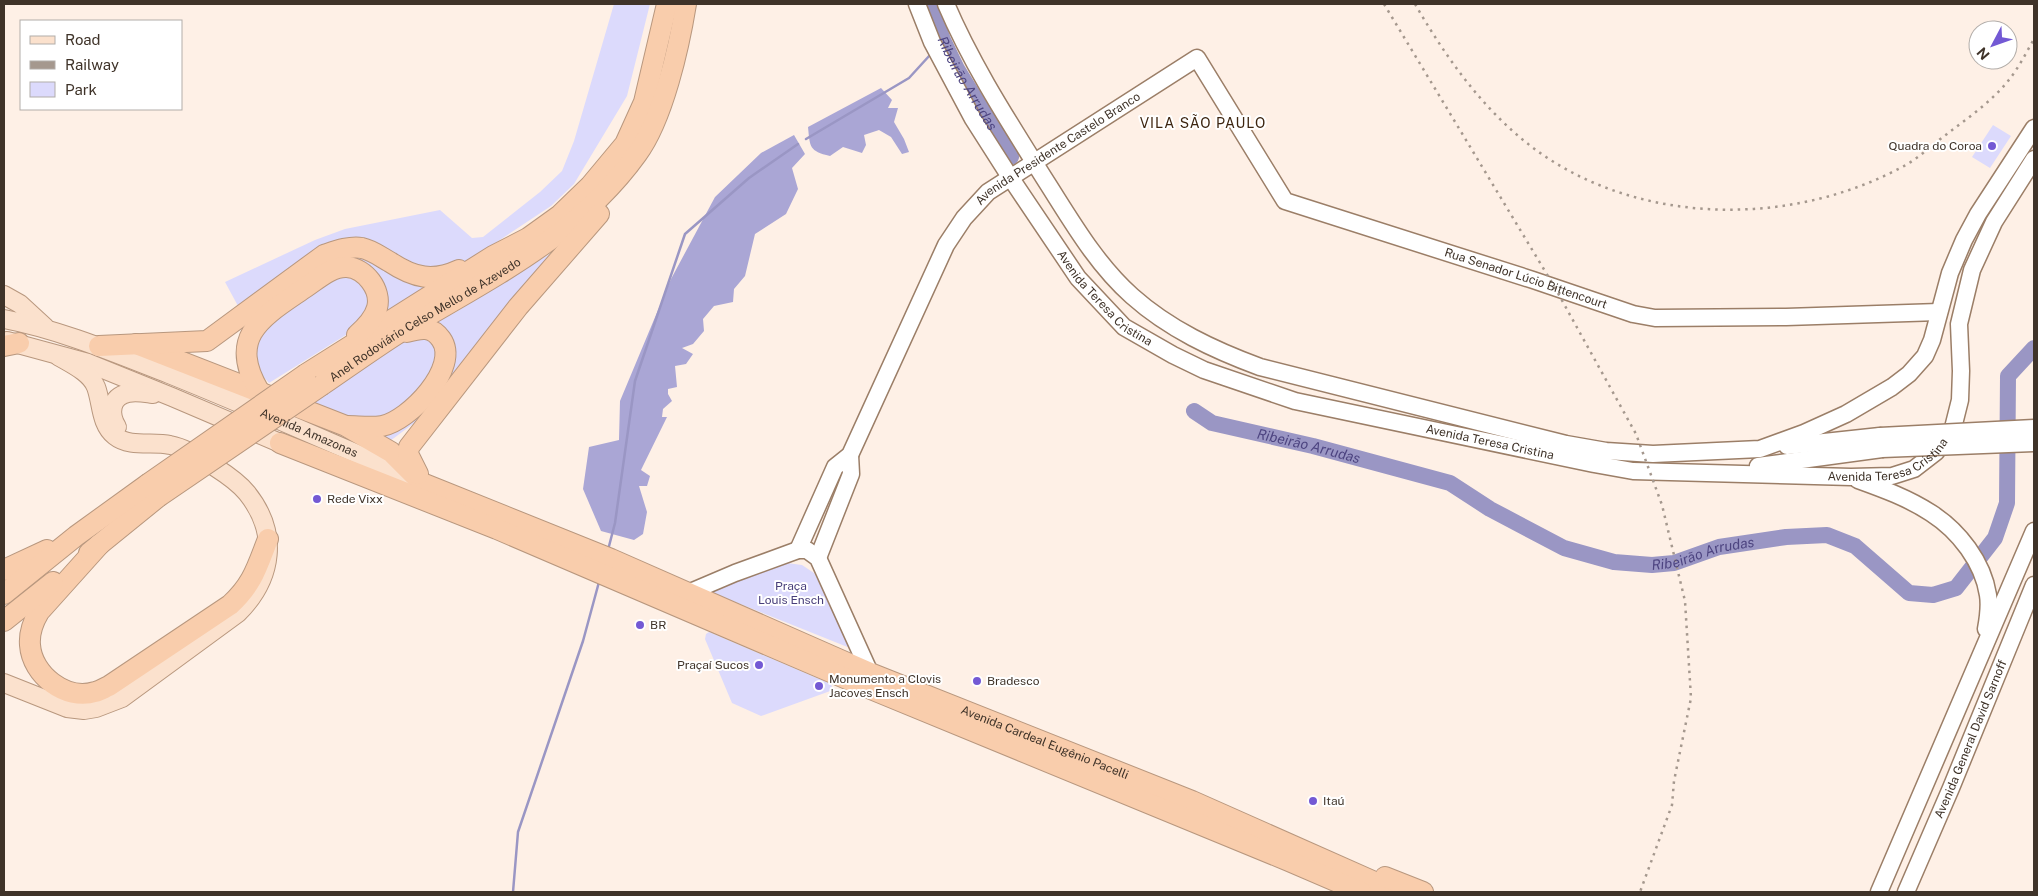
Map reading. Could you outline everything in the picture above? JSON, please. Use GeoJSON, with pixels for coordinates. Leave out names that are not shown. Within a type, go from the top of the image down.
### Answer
{"type":"FeatureCollection","features":[{"type":"Feature","properties":{"kind":"highway","name":"Anel Rodoviário Celso Mello de Azevedo"},"geometry":{"type":"LineString","coordinates":[[4,594],[76,536],[153,490],[315,375],[493,256],[528,238],[560,215],[590,186],[625,144],[644,102],[667,4]]}},
{"type":"Feature","properties":{"kind":"highway","name":"Anel Rodoviário Celso Mello de Azevedo"},"geometry":{"type":"LineString","coordinates":[[315,375],[396,335],[537,251],[570,226],[601,196],[638,153],[656,120],[680,40],[686,4]]}},
{"type":"Feature","properties":{"kind":"highway"},"geometry":{"type":"LineString","coordinates":[[422,483],[408,454],[409,447],[518,307],[606,206],[638,153]]}},
{"type":"Feature","properties":{"kind":"highway"},"geometry":{"type":"LineString","coordinates":[[99,346],[207,341],[324,255],[339,250],[363,248],[411,274],[422,277],[451,274],[493,256]]}},
{"type":"Feature","properties":{"kind":"highway"},"geometry":{"type":"LineString","coordinates":[[259,391],[247,368],[245,350],[252,331],[266,315],[332,270],[346,267],[358,270],[367,276],[374,287],[378,298],[378,307],[366,327],[315,375]]}},
{"type":"Feature","properties":{"kind":"highway"},"geometry":{"type":"LineString","coordinates":[[346,426],[383,426],[394,421],[414,408],[437,378],[446,356],[444,343],[437,333],[431,329],[423,328],[396,335]]}},
{"type":"Feature","properties":{"kind":"highway"},"geometry":{"type":"LineString","coordinates":[[136,344],[346,426],[391,452],[422,483]]}},
{"type":"Feature","properties":{"kind":"highway","name":"Avenida Amazonas"},"geometry":{"type":"LineString","coordinates":[[280,443],[497,529],[585,558]]}},
{"type":"Feature","properties":{"kind":"highway","name":"Avenida Amazonas"},"geometry":{"type":"LineString","coordinates":[[422,483],[608,568]]}},
{"type":"Feature","properties":{"kind":"highway","name":"Anel Rodoviário Celso Mello de Azevedo"},"geometry":{"type":"LineString","coordinates":[[4,621],[100,544],[153,490]]}},
{"type":"Feature","properties":{"kind":"highway"},"geometry":{"type":"LineString","coordinates":[[4,570],[76,536]]}},
{"type":"Feature","properties":{"kind":"highway"},"geometry":{"type":"LineString","coordinates":[[100,544],[39,612],[32,629],[30,646],[36,664],[43,675],[53,684],[72,693],[94,692],[109,686],[230,605],[244,592],[251,581],[268,539]]}},
{"type":"Feature","properties":{"kind":"highway","name":"Avenida Cardeal Eugênio Pacelli"},"geometry":{"type":"LineString","coordinates":[[608,568],[688,592],[870,673],[1192,801],[1361,892]]}},
{"type":"Feature","properties":{"kind":"highway","name":"Avenida Cardeal Eugênio Pacelli"},"geometry":{"type":"LineString","coordinates":[[608,568],[852,681],[1292,854],[1397,892]]}},
{"type":"Feature","properties":{"kind":"highway"},"geometry":{"type":"LineString","coordinates":[[1344,892],[1306,872],[1292,854],[1308,848],[1423,892]]}},
{"type":"Feature","properties":{"kind":"main road","name":"Avenida Teresa Cristina"},"geometry":{"type":"LineString","coordinates":[[917,4],[932,42],[973,119],[1010,177],[1078,278],[1124,327],[1173,355],[1218,376],[1286,398],[1633,471],[1851,477],[1892,476],[1914,470],[1936,452],[1953,428],[1960,400],[1959,324],[1972,270],[1994,222],[2034,159]]}},
{"type":"Feature","properties":{"kind":"main road","name":"Avenida Teresa Cristina"},"geometry":{"type":"LineString","coordinates":[[946,4],[987,86],[1091,251],[1133,297],[1163,320],[1215,350],[1260,367],[1557,442],[1598,450],[1653,454],[1760,449],[1804,433],[1846,414],[1892,387],[1909,374],[1924,356],[1932,340],[1950,272],[1964,240],[1978,214],[2034,128]]}},
{"type":"Feature","properties":{"kind":"main road","name":"Avenida Presidente Castelo Branco"},"geometry":{"type":"LineString","coordinates":[[850,455],[939,260],[964,218],[988,192],[1197,58]]}},
{"type":"Feature","properties":{"kind":"main road","name":"Rua Senador Lúcio Bittencourt"},"geometry":{"type":"LineString","coordinates":[[1197,58],[1286,201],[1633,314],[1655,318],[1786,317],[1939,312]]}},
{"type":"Feature","properties":{"kind":"main road"},"geometry":{"type":"LineString","coordinates":[[4,295],[20,304],[47,329]]}},
{"type":"Feature","properties":{"kind":"main road","name":"Avenida Amazonas"},"geometry":{"type":"LineString","coordinates":[[7,320],[47,329],[99,346],[264,413],[422,483]]}},
{"type":"Feature","properties":{"kind":"main road","name":"Avenida Amazonas"},"geometry":{"type":"LineString","coordinates":[[9,343],[88,363],[172,396],[280,443]]}},
{"type":"Feature","properties":{"kind":"main road"},"geometry":{"type":"LineString","coordinates":[[4,683],[52,704],[84,710],[96,708],[122,698],[228,621],[245,606],[264,575],[268,557],[268,539],[259,513],[247,493],[221,471],[201,458],[171,445],[131,442],[119,439],[108,430],[96,387],[92,381],[81,370],[58,356]]}},
{"type":"Feature","properties":{"kind":"main road"},"geometry":{"type":"LineString","coordinates":[[1218,376],[1235,376],[1260,367],[1269,381],[1286,398]]}},
{"type":"Feature","properties":{"kind":"main road"},"geometry":{"type":"LineString","coordinates":[[131,442],[113,421],[111,412],[113,404],[122,395],[134,392],[172,396]]}},
{"type":"Feature","properties":{"kind":"main road"},"geometry":{"type":"LineString","coordinates":[[1760,449],[1881,442],[2034,428]]}},
{"type":"Feature","properties":{"kind":"main road"},"geometry":{"type":"LineString","coordinates":[[1714,472],[1881,442],[2034,442]]}},
{"type":"Feature","properties":{"kind":"main road"},"geometry":{"type":"LineString","coordinates":[[798,550],[835,467],[850,455]]}},
{"type":"Feature","properties":{"kind":"main road"},"geometry":{"type":"LineString","coordinates":[[818,558],[851,474],[850,455]]}},
{"type":"Feature","properties":{"kind":"main road"},"geometry":{"type":"LineString","coordinates":[[1851,477],[1903,498],[1932,513],[1956,534],[1970,552],[1983,574],[1988,595],[1989,612],[1980,659]]}},
{"type":"Feature","properties":{"kind":"main road"},"geometry":{"type":"LineString","coordinates":[[1980,659],[2034,531]]}},
{"type":"Feature","properties":{"kind":"main road"},"geometry":{"type":"LineString","coordinates":[[688,592],[798,550],[807,550],[818,558],[870,673]]}},
{"type":"Feature","properties":{"kind":"main road","name":"Avenida General David Sarnoff"},"geometry":{"type":"LineString","coordinates":[[1906,892],[1951,788],[2034,585]]}},
{"type":"Feature","properties":{"kind":"main road","name":"Avenida General David Sarnoff"},"geometry":{"type":"LineString","coordinates":[[1879,892],[1980,659]]}},
{"type":"Feature","properties":{"kind":"green space"},"geometry":{"type":"Polygon","coordinates":[[[614,4],[650,4],[627,96],[574,184],[551,206],[459,265],[422,270],[349,240],[238,306],[225,282],[315,240],[345,229],[440,210],[472,238],[483,237],[540,192],[562,171],[574,141],[614,4]]]}},
{"type":"Feature","properties":{"kind":"green space","name":"Quadra do Coroa"},"geometry":{"type":"Polygon","coordinates":[[[1993,125],[2011,136],[1990,168],[1972,157],[1993,125]]]}},
{"type":"Feature","properties":{"kind":"green space"},"geometry":{"type":"Polygon","coordinates":[[[553,252],[425,415],[390,441],[374,433],[447,370],[437,324],[438,321],[456,312],[553,252]]]}},
{"type":"Feature","properties":{"kind":"green space"},"geometry":{"type":"Polygon","coordinates":[[[356,253],[431,284],[379,318],[347,254],[356,253]]]}},
{"type":"Feature","properties":{"kind":"green space"},"geometry":{"type":"Polygon","coordinates":[[[343,276],[363,287],[369,309],[349,333],[269,383],[259,372],[255,344],[263,330],[332,277],[343,276]]]}},
{"type":"Feature","properties":{"kind":"green space"},"geometry":{"type":"Polygon","coordinates":[[[429,337],[437,349],[438,356],[425,386],[388,417],[354,419],[311,402],[399,342],[429,337]]]}},
{"type":"Feature","properties":{"kind":"green space","name":"Praça Louis Ensch"},"geometry":{"type":"Polygon","coordinates":[[[787,563],[802,565],[814,573],[853,646],[850,648],[713,593],[713,589],[787,563]]]}},
{"type":"Feature","properties":{"kind":"green space"},"geometry":{"type":"Polygon","coordinates":[[[709,632],[831,684],[833,690],[761,716],[732,703],[705,639],[706,634],[709,632]]]}},
{"type":"Feature","properties":{"kind":"shaded area"},"geometry":{"type":"Polygon","coordinates":[[[881,88],[892,100],[888,108],[898,108],[894,122],[909,152],[902,154],[891,137],[879,130],[864,135],[866,145],[862,153],[843,147],[830,156],[814,150],[810,144],[808,127],[881,88]]]}},
{"type":"Feature","properties":{"kind":"shaded area"},"geometry":{"type":"Polygon","coordinates":[[[794,135],[805,154],[792,168],[798,189],[786,214],[755,234],[745,276],[734,289],[733,302],[714,306],[703,319],[704,331],[693,344],[682,348],[693,354],[686,364],[675,366],[677,387],[668,389],[668,394],[672,401],[663,409],[662,417],[667,417],[641,470],[650,476],[647,486],[639,486],[647,512],[643,534],[634,540],[601,531],[583,489],[589,447],[619,440],[620,401],[671,279],[715,197],[761,153],[794,135]]]}},
{"type":"Feature","properties":{"kind":"waterway","name":"Ribeirão Arrudas"},"geometry":{"type":"LineString","coordinates":[[930,4],[943,40],[957,69],[1011,157]]}},
{"type":"Feature","properties":{"kind":"waterway"},"geometry":{"type":"LineString","coordinates":[[806,139],[909,78],[930,55]]}},
{"type":"Feature","properties":{"kind":"waterway"},"geometry":{"type":"LineString","coordinates":[[608,550],[615,523],[635,381],[685,234],[749,178],[798,144]]}},
{"type":"Feature","properties":{"kind":"waterway","name":"Ribeirão Arrudas"},"geometry":{"type":"LineString","coordinates":[[1194,411],[1212,423],[1313,446],[1450,483],[1490,509],[1564,548],[1614,562],[1652,565],[1674,563],[1719,547],[1786,537],[1827,535],[1855,546],[1909,593],[1933,595],[1956,588],[1995,538],[2007,503],[2008,376],[2034,348]]}},
{"type":"Feature","properties":{"kind":"waterway"},"geometry":{"type":"LineString","coordinates":[[513,892],[518,832],[583,641],[599,582]]}},
{"type":"Feature","properties":{"kind":"railway"},"geometry":{"type":"LineString","coordinates":[[1384,4],[1554,286],[1636,434],[1662,505],[1685,601],[1691,698],[1674,781],[1672,805],[1640,892]]}},
{"type":"Feature","properties":{"kind":"railway"},"geometry":{"type":"LineString","coordinates":[[1415,4],[1441,46],[1487,106],[1523,140],[1543,155],[1584,178],[1628,195],[1674,206],[1721,210],[1769,208],[1816,200],[1861,186],[1910,163],[1994,96],[2008,81],[2034,39]]}},
{"type":"Feature","properties":{"kind":"place","name":"Quadra do Coroa"},"geometry":{"type":"Point","coordinates":[1992,146]}},
{"type":"Feature","properties":{"kind":"place","name":"Rede Vixx"},"geometry":{"type":"Point","coordinates":[317,499]}},
{"type":"Feature","properties":{"kind":"place","name":"BR"},"geometry":{"type":"Point","coordinates":[640,625]}},
{"type":"Feature","properties":{"kind":"place","name":"Praçaí Sucos"},"geometry":{"type":"Point","coordinates":[759,665]}},
{"type":"Feature","properties":{"kind":"place","name":"Bradesco"},"geometry":{"type":"Point","coordinates":[977,681]}},
{"type":"Feature","properties":{"kind":"place","name":"Monumento a Clovis Jacoves Ensch"},"geometry":{"type":"Point","coordinates":[819,686]}},
{"type":"Feature","properties":{"kind":"place","name":"Itaú"},"geometry":{"type":"Point","coordinates":[1313,801]}},
{"type":"Feature","properties":{"kind":"district","name":"VILA SÃO PAULO"},"geometry":{"type":"Point","coordinates":[1203,123]}}]}
